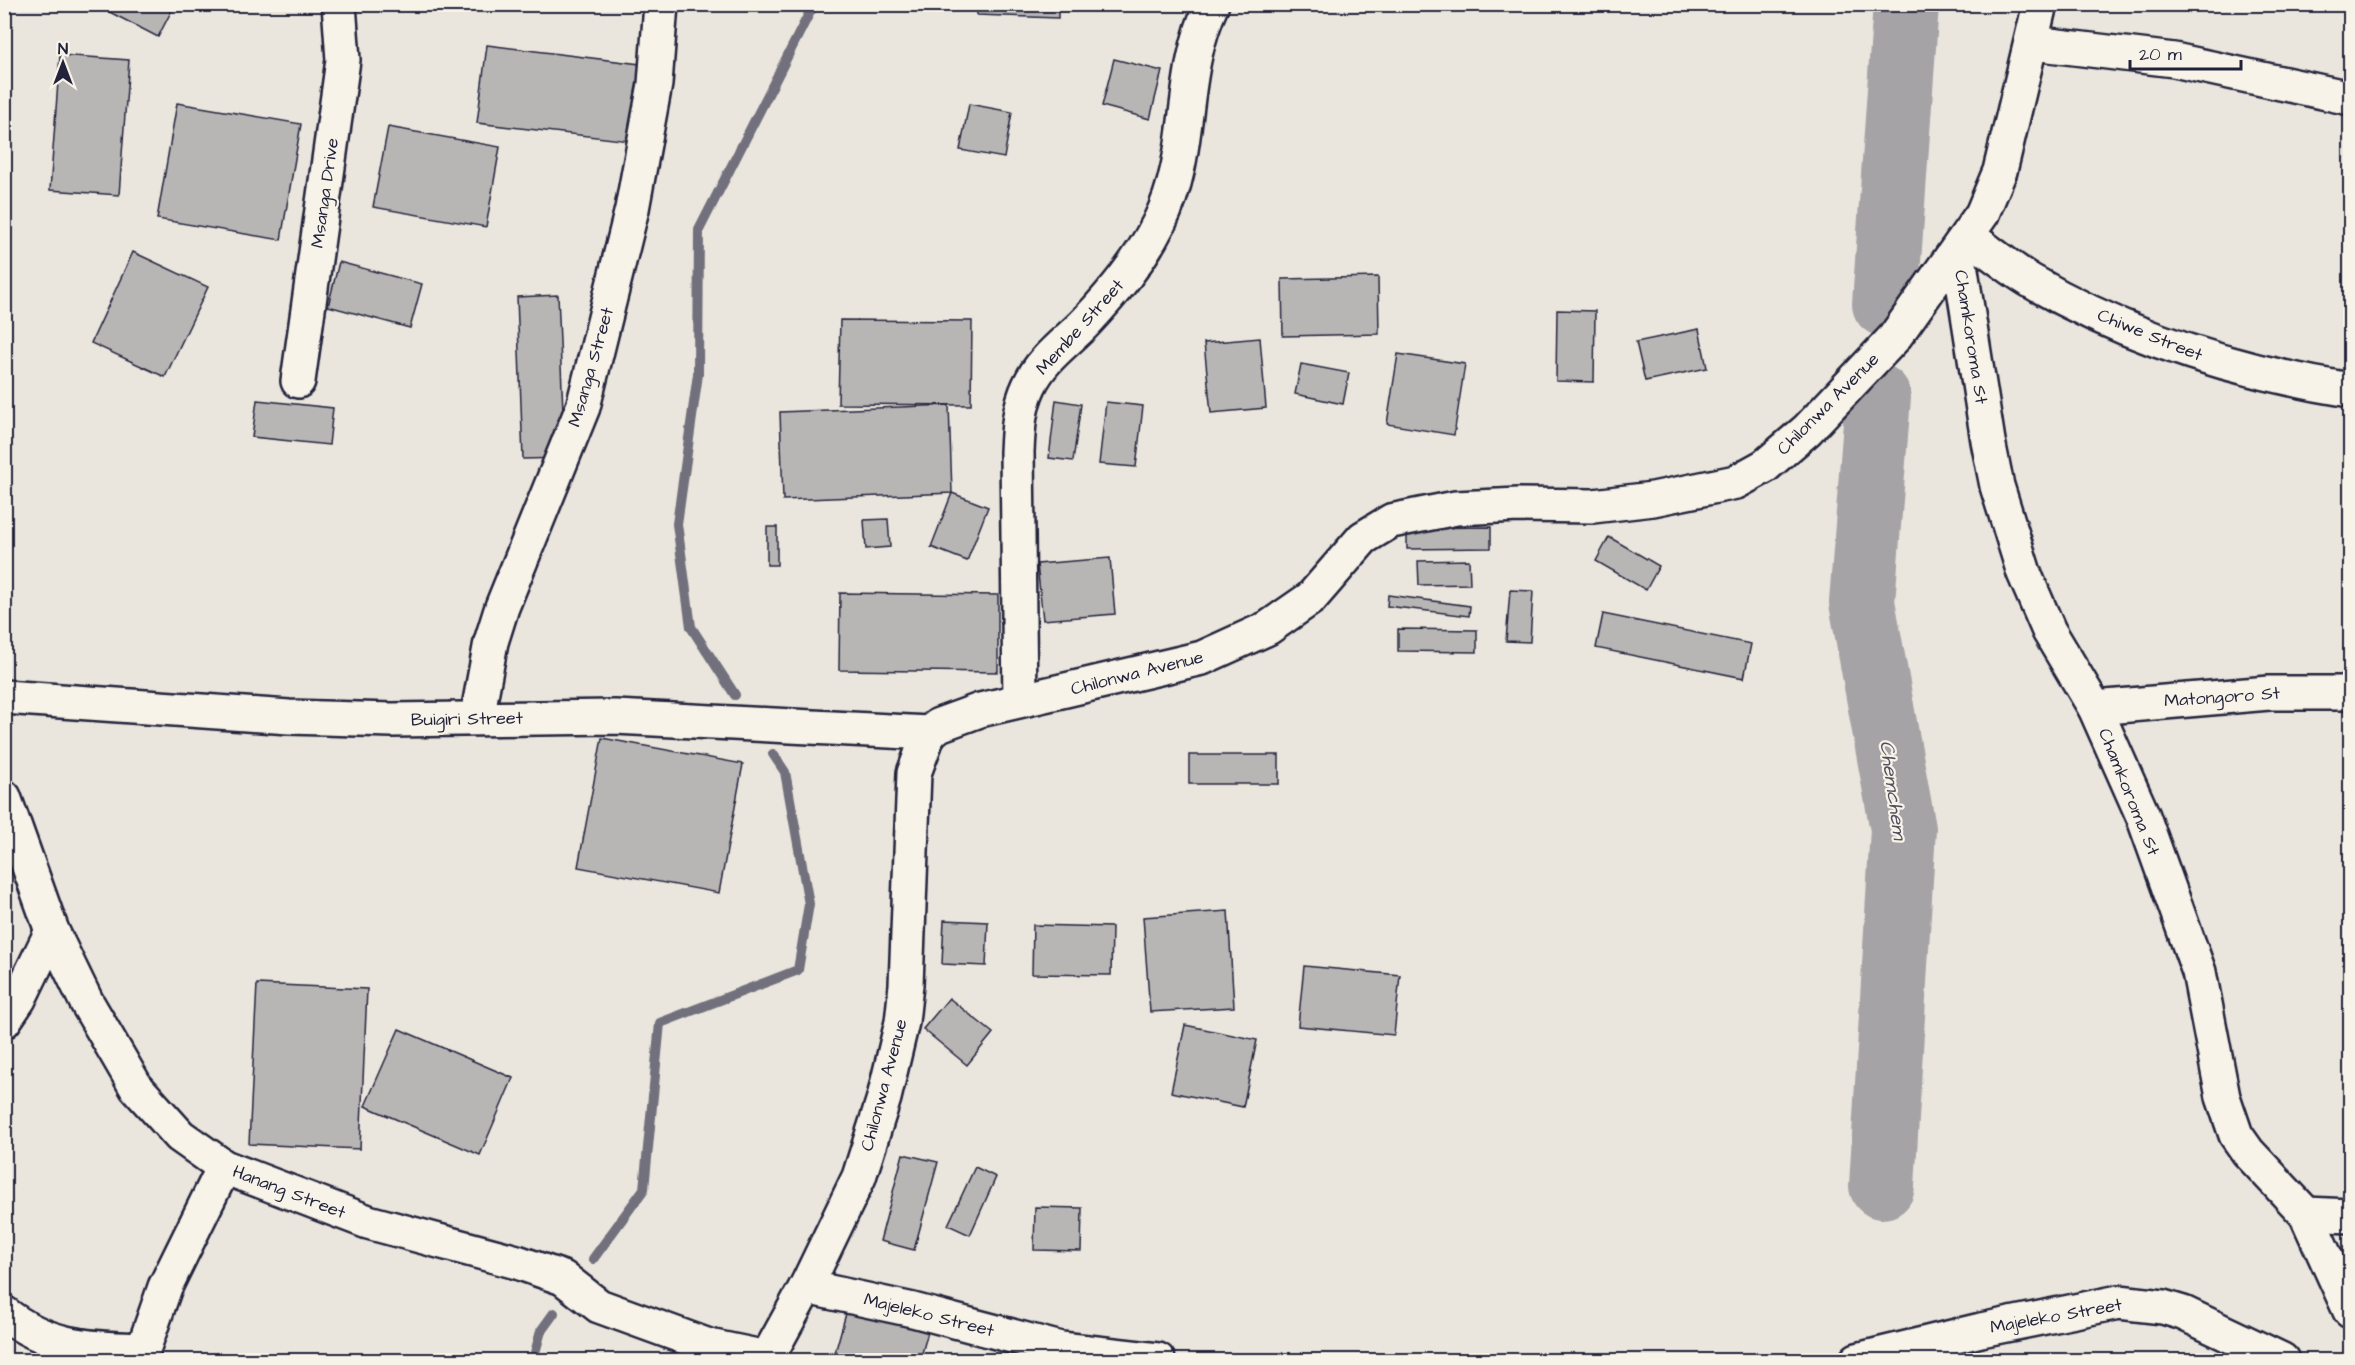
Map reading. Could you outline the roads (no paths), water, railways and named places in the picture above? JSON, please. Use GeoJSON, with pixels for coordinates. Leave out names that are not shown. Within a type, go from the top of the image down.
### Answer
{"type":"FeatureCollection","features":[{"type":"Feature","properties":{"kind":"street","name":"Msanga Drive"},"geometry":{"type":"LineString","coordinates":[[298,381],[343,60],[339,4]]}},
{"type":"Feature","properties":{"kind":"street","name":"Msanga Street"},"geometry":{"type":"LineString","coordinates":[[477,718],[491,642],[502,607],[583,407],[632,209],[655,84],[661,4]]}},
{"type":"Feature","properties":{"kind":"street","name":"Membe Street"},"geometry":{"type":"LineString","coordinates":[[1020,700],[1017,639],[1020,413],[1030,384],[1043,364],[1126,276],[1146,247],[1170,199],[1183,150],[1191,65],[1201,28],[1212,4]]}},
{"type":"Feature","properties":{"kind":"street","name":"Chilonwa Avenue"},"geometry":{"type":"LineString","coordinates":[[766,1359],[806,1287],[859,1177],[884,1098],[902,1022],[914,773],[929,733],[949,721],[1020,700],[1202,658],[1268,628],[1311,598],[1363,538],[1391,522],[1456,508],[1519,505],[1593,506],[1643,501],[1736,482],[1765,466],[1808,430],[1894,338],[1982,214],[2000,171],[2033,43],[2040,4]]}},
{"type":"Feature","properties":{"kind":"street"},"geometry":{"type":"LineString","coordinates":[[2033,43],[2174,60],[2350,98]]}},
{"type":"Feature","properties":{"kind":"street","name":"Chiwe Street"},"geometry":{"type":"LineString","coordinates":[[1963,243],[2066,300],[2188,354],[2253,371],[2350,390]]}},
{"type":"Feature","properties":{"kind":"street","name":"Chamkoroma St"},"geometry":{"type":"LineString","coordinates":[[1963,243],[1975,365],[1997,486],[2024,573],[2049,632],[2095,708],[2143,816],[2199,972],[2223,1097],[2236,1135],[2248,1152],[2306,1214],[2350,1311]]}},
{"type":"Feature","properties":{"kind":"street","name":"Matongoro St"},"geometry":{"type":"LineString","coordinates":[[2095,708],[2269,693],[2350,693]]}},
{"type":"Feature","properties":{"kind":"street","name":"Buigiri Street"},"geometry":{"type":"LineString","coordinates":[[4,697],[290,717],[615,717],[929,733]]}},
{"type":"Feature","properties":{"kind":"street","name":"Hanang Street"},"geometry":{"type":"LineString","coordinates":[[4,797],[52,931],[86,1001],[136,1087],[180,1136],[224,1167],[369,1222],[554,1274],[563,1278],[599,1306],[709,1346],[766,1359]]}},
{"type":"Feature","properties":{"kind":"street"},"geometry":{"type":"LineString","coordinates":[[4,1021],[19,999],[52,931]]}},
{"type":"Feature","properties":{"kind":"street"},"geometry":{"type":"LineString","coordinates":[[4,1313],[39,1336],[52,1340],[143,1355],[165,1287],[224,1167]]}},
{"type":"Feature","properties":{"kind":"street"},"geometry":{"type":"LineString","coordinates":[[2306,1214],[2350,1216]]}},
{"type":"Feature","properties":{"kind":"street","name":"Majeleko Street"},"geometry":{"type":"LineString","coordinates":[[806,1287],[913,1310],[1060,1349],[1158,1360]]}},
{"type":"Feature","properties":{"kind":"street","name":"Majeleko Street"},"geometry":{"type":"LineString","coordinates":[[1857,1360],[2026,1320],[2119,1302],[2133,1302],[2183,1313],[2282,1360]]}},
{"type":"Feature","properties":{"kind":"waterway"},"geometry":{"type":"LineString","coordinates":[[735,695],[691,627],[677,524],[698,374],[699,230],[814,4]]}},
{"type":"Feature","properties":{"kind":"waterway"},"geometry":{"type":"LineString","coordinates":[[1885,304],[1906,4]]}},
{"type":"Feature","properties":{"kind":"waterway","name":"Chemchem"},"geometry":{"type":"LineString","coordinates":[[1878,397],[1862,602],[1903,829],[1882,1186]]}},
{"type":"Feature","properties":{"kind":"waterway"},"geometry":{"type":"LineString","coordinates":[[593,1259],[644,1189],[660,1023],[798,970],[809,904],[785,772],[773,754]]}},
{"type":"Feature","properties":{"kind":"waterway"},"geometry":{"type":"LineString","coordinates":[[533,1360],[541,1331],[554,1313]]}}]}
